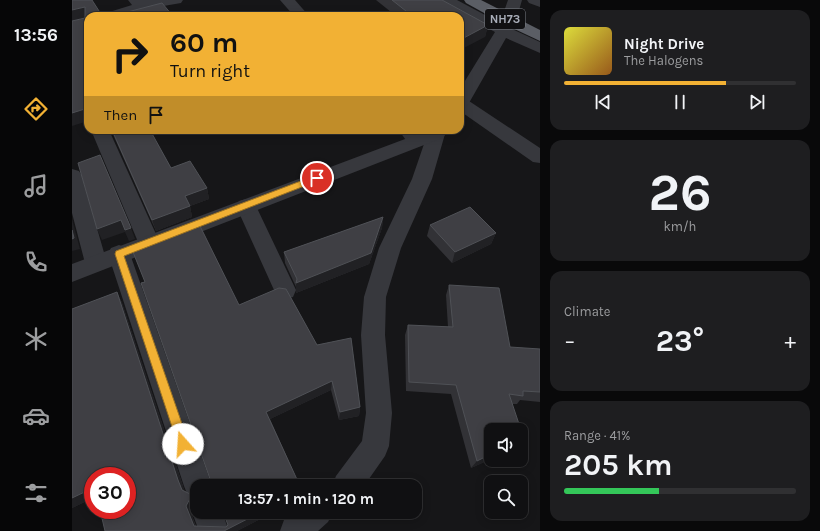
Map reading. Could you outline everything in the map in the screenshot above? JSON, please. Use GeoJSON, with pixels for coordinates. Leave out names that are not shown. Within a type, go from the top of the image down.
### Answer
{"type":"FeatureCollection","features":[{"type":"Feature","properties":{"kind":"highway","name":"NH73"},"geometry":{"type":"LineString","coordinates":[[471,0],[511,12],[540,36]]}},
{"type":"Feature","properties":{"kind":"street"},"geometry":{"type":"LineString","coordinates":[[120,12],[141,3],[176,0]]}},
{"type":"Feature","properties":{"kind":"street"},"geometry":{"type":"LineString","coordinates":[[287,0],[298,12]]}},
{"type":"Feature","properties":{"kind":"street"},"geometry":{"type":"LineString","coordinates":[[446,0],[511,12],[540,48]]}},
{"type":"Feature","properties":{"kind":"street"},"geometry":{"type":"LineString","coordinates":[[534,0],[540,3]]}},
{"type":"Feature","properties":{"kind":"street"},"geometry":{"type":"LineString","coordinates":[[464,96],[511,12]]}},
{"type":"Feature","properties":{"kind":"street"},"geometry":{"type":"LineString","coordinates":[[464,106],[540,157]]}},
{"type":"Feature","properties":{"kind":"street"},"geometry":{"type":"LineString","coordinates":[[102,134],[149,243]]}},
{"type":"Feature","properties":{"kind":"street"},"geometry":{"type":"LineString","coordinates":[[72,273],[246,206],[425,134],[422,179],[390,248],[375,297],[373,335],[379,412],[375,446],[352,479]]}},
{"type":"Feature","properties":{"kind":"street"},"geometry":{"type":"LineString","coordinates":[[72,176],[96,263]]}},
{"type":"Feature","properties":{"kind":"street"},"geometry":{"type":"LineString","coordinates":[[246,206],[285,290]]}},
{"type":"Feature","properties":{"kind":"street"},"geometry":{"type":"LineString","coordinates":[[119,254],[196,479]]}},
{"type":"Feature","properties":{"kind":"street"},"geometry":{"type":"LineString","coordinates":[[210,519],[214,531]]}},
{"type":"Feature","properties":{"kind":"street"},"geometry":{"type":"LineString","coordinates":[[296,531],[310,519]]}},
{"type":"Feature","properties":{"kind":"building"},"geometry":{"type":"Polygon","coordinates":[[[72,0],[92,0],[100,12],[85,12],[85,7],[72,10],[72,0]]]}},
{"type":"Feature","properties":{"kind":"building"},"geometry":{"type":"Polygon","coordinates":[[[392,0],[442,0],[488,25],[464,38],[464,12],[407,12],[392,0]]]}},
{"type":"Feature","properties":{"kind":"building"},"geometry":{"type":"Polygon","coordinates":[[[162,3],[170,12],[127,12],[162,3]]]}},
{"type":"Feature","properties":{"kind":"building"},"geometry":{"type":"Polygon","coordinates":[[[84,18],[84,109],[72,113],[72,21],[84,18]]]}},
{"type":"Feature","properties":{"kind":"building"},"geometry":{"type":"Polygon","coordinates":[[[114,134],[152,134],[171,168],[190,161],[207,188],[185,196],[190,206],[152,220],[114,134]]]}},
{"type":"Feature","properties":{"kind":"building"},"geometry":{"type":"Polygon","coordinates":[[[100,155],[131,228],[125,230],[121,220],[97,229],[78,163],[100,155]]]}},
{"type":"Feature","properties":{"kind":"building"},"geometry":{"type":"Polygon","coordinates":[[[470,207],[496,233],[455,252],[430,225],[470,207]]]}},
{"type":"Feature","properties":{"kind":"building"},"geometry":{"type":"Polygon","coordinates":[[[383,217],[371,253],[296,283],[297,279],[284,252],[383,217]]]}},
{"type":"Feature","properties":{"kind":"building"},"geometry":{"type":"Polygon","coordinates":[[[198,222],[239,305],[279,288],[286,289],[317,345],[351,338],[360,407],[340,412],[332,381],[266,412],[297,479],[210,479],[141,283],[145,282],[131,247],[198,222]]]}},
{"type":"Feature","properties":{"kind":"building"},"geometry":{"type":"Polygon","coordinates":[[[449,285],[499,288],[510,347],[540,349],[540,392],[523,391],[523,396],[509,394],[519,423],[484,423],[484,458],[477,461],[456,385],[409,382],[408,325],[453,327],[449,285]]]}},
{"type":"Feature","properties":{"kind":"building"},"geometry":{"type":"Polygon","coordinates":[[[117,292],[178,480],[182,490],[190,494],[190,499],[186,506],[194,526],[226,527],[228,525],[226,519],[247,519],[224,531],[105,531],[102,519],[136,519],[136,467],[84,467],[84,492],[72,498],[72,309],[117,292]]]}},
{"type":"Feature","properties":{"kind":"route"},"geometry":{"type":"LineString","coordinates":[[183,444],[119,254],[317,178]]}}]}
